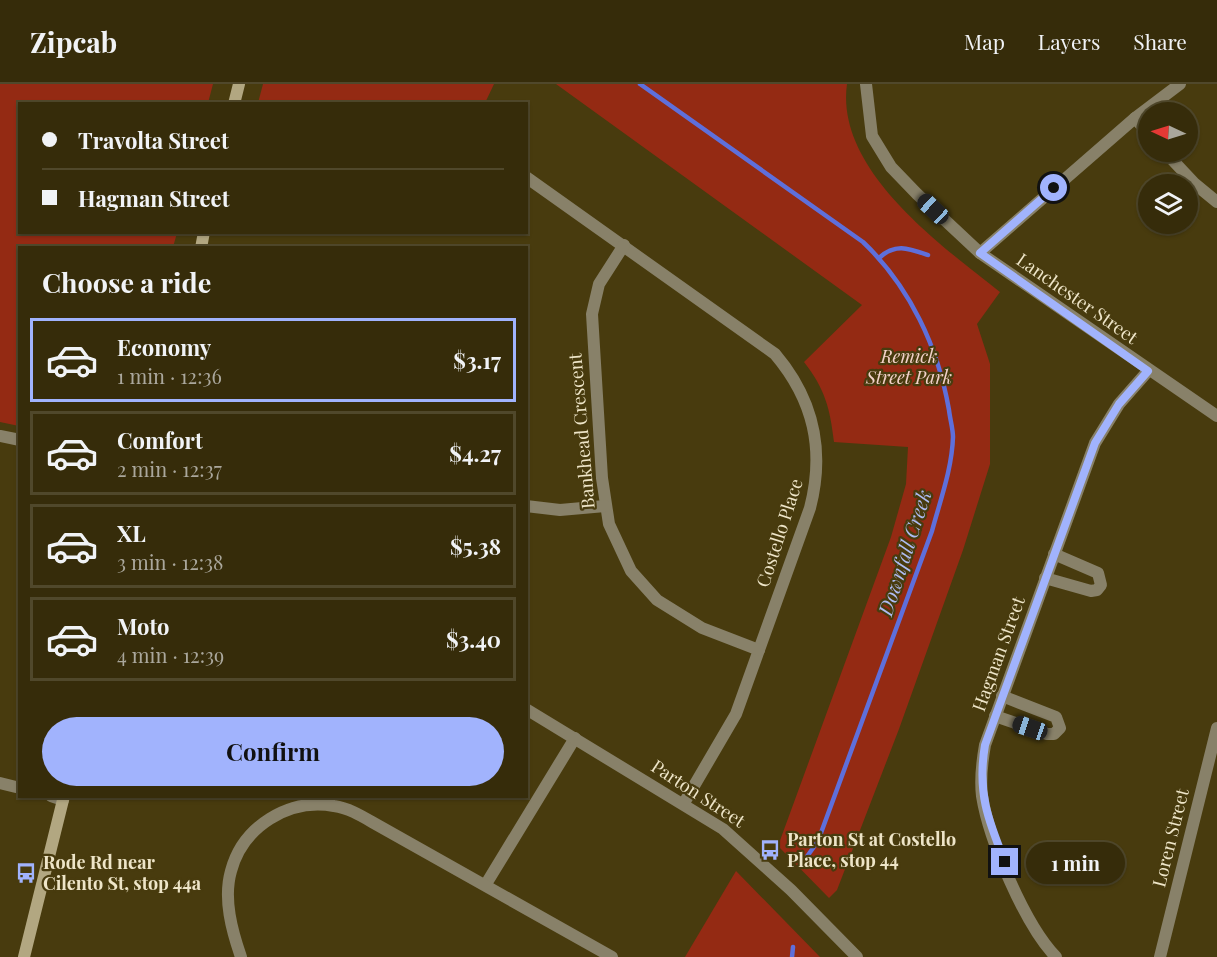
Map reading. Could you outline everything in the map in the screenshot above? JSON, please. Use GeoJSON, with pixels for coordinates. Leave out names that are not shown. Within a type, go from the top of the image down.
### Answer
{"type":"FeatureCollection","features":[{"type":"Feature","properties":{"kind":"main road"},"geometry":{"type":"LineString","coordinates":[[234,102],[239,84]]}},
{"type":"Feature","properties":{"kind":"main road"},"geometry":{"type":"LineString","coordinates":[[24,957],[60,798]]}},
{"type":"Feature","properties":{"kind":"street","name":"Lanchester Street"},"geometry":{"type":"LineString","coordinates":[[866,84],[868,117],[877,146],[903,181],[980,253],[1148,371],[1217,416]]}},
{"type":"Feature","properties":{"kind":"street"},"geometry":{"type":"LineString","coordinates":[[980,253],[1135,118],[1179,84]]}},
{"type":"Feature","properties":{"kind":"street"},"geometry":{"type":"LineString","coordinates":[[1135,118],[1138,121]]}},
{"type":"Feature","properties":{"kind":"street"},"geometry":{"type":"LineString","coordinates":[[1174,162],[1195,184],[1217,202]]}},
{"type":"Feature","properties":{"kind":"street","name":"Costello Place"},"geometry":{"type":"LineString","coordinates":[[528,178],[776,354],[798,383],[811,414],[818,447],[815,488],[731,723],[684,803]]}},
{"type":"Feature","properties":{"kind":"street","name":"Bankhead Crescent"},"geometry":{"type":"LineString","coordinates":[[624,245],[599,284],[592,314],[605,506],[622,556],[631,571],[657,600],[702,628],[759,650]]}},
{"type":"Feature","properties":{"kind":"street","name":"Hagman Street"},"geometry":{"type":"LineString","coordinates":[[1056,957],[1034,931],[1027,917],[985,808],[982,768],[985,745],[1095,443],[1119,404],[1148,371]]}},
{"type":"Feature","properties":{"kind":"street"},"geometry":{"type":"LineString","coordinates":[[0,436],[18,440]]}},
{"type":"Feature","properties":{"kind":"street"},"geometry":{"type":"LineString","coordinates":[[528,506],[547,510],[605,506]]}},
{"type":"Feature","properties":{"kind":"street"},"geometry":{"type":"LineString","coordinates":[[1045,578],[1091,591],[1097,590],[1101,585],[1098,573],[1054,554]]}},
{"type":"Feature","properties":{"kind":"street"},"geometry":{"type":"LineString","coordinates":[[995,716],[1051,734],[1057,733],[1060,728],[1059,719],[1053,715],[1002,696]]}},
{"type":"Feature","properties":{"kind":"street","name":"Parton Street"},"geometry":{"type":"LineString","coordinates":[[528,710],[684,803],[723,829],[763,863],[857,957]]}},
{"type":"Feature","properties":{"kind":"street","name":"Loren Street"},"geometry":{"type":"LineString","coordinates":[[1160,957],[1217,728]]}},
{"type":"Feature","properties":{"kind":"street"},"geometry":{"type":"LineString","coordinates":[[486,884],[575,738]]}},
{"type":"Feature","properties":{"kind":"street"},"geometry":{"type":"LineString","coordinates":[[0,783],[18,788]]}},
{"type":"Feature","properties":{"kind":"street"},"geometry":{"type":"LineString","coordinates":[[241,957],[228,899],[233,865],[242,846],[261,825],[297,807],[323,805],[347,810],[486,884],[612,957]]}},
{"type":"Feature","properties":{"kind":"green space"},"geometry":{"type":"Polygon","coordinates":[[[0,84],[213,84],[208,102],[18,102],[18,234],[177,234],[173,246],[18,246],[18,426],[0,422],[0,84]]]}},
{"type":"Feature","properties":{"kind":"green space"},"geometry":{"type":"Polygon","coordinates":[[[263,84],[494,84],[485,102],[258,102],[263,84]]]}},
{"type":"Feature","properties":{"kind":"green space","name":"Remick Street Park"},"geometry":{"type":"Polygon","coordinates":[[[556,84],[847,84],[848,116],[858,146],[875,175],[897,203],[922,228],[1000,292],[977,324],[990,364],[990,464],[963,550],[899,729],[837,890],[829,898],[778,846],[891,537],[906,484],[908,447],[834,442],[831,419],[822,390],[804,362],[862,305],[556,84]]]}},
{"type":"Feature","properties":{"kind":"green space"},"geometry":{"type":"Polygon","coordinates":[[[736,871],[820,957],[685,957],[736,871]]]}},
{"type":"Feature","properties":{"kind":"waterway","name":"Downfall Creek"},"geometry":{"type":"LineString","coordinates":[[640,84],[863,242],[895,278],[920,319],[938,364],[949,410],[953,434],[952,449],[932,531],[818,841],[801,865]]}},
{"type":"Feature","properties":{"kind":"waterway"},"geometry":{"type":"LineString","coordinates":[[879,258],[891,250],[902,248],[928,255]]}},
{"type":"Feature","properties":{"kind":"waterway","name":"Downfall Creek"},"geometry":{"type":"LineString","coordinates":[[792,957],[793,947]]}},
{"type":"Feature","properties":{"kind":"place","name":"Parton St at Costello Place, stop 44"},"geometry":{"type":"Point","coordinates":[770,850]}},
{"type":"Feature","properties":{"kind":"place","name":"Rode Rd near Cilento St, stop 44a"},"geometry":{"type":"Point","coordinates":[26,873]}},
{"type":"Feature","properties":{"kind":"route"},"geometry":{"type":"LineString","coordinates":[[1005,862],[989,823],[982,794],[985,745],[1088,459],[1119,404],[1148,371],[980,253],[1054,188]]}}]}
